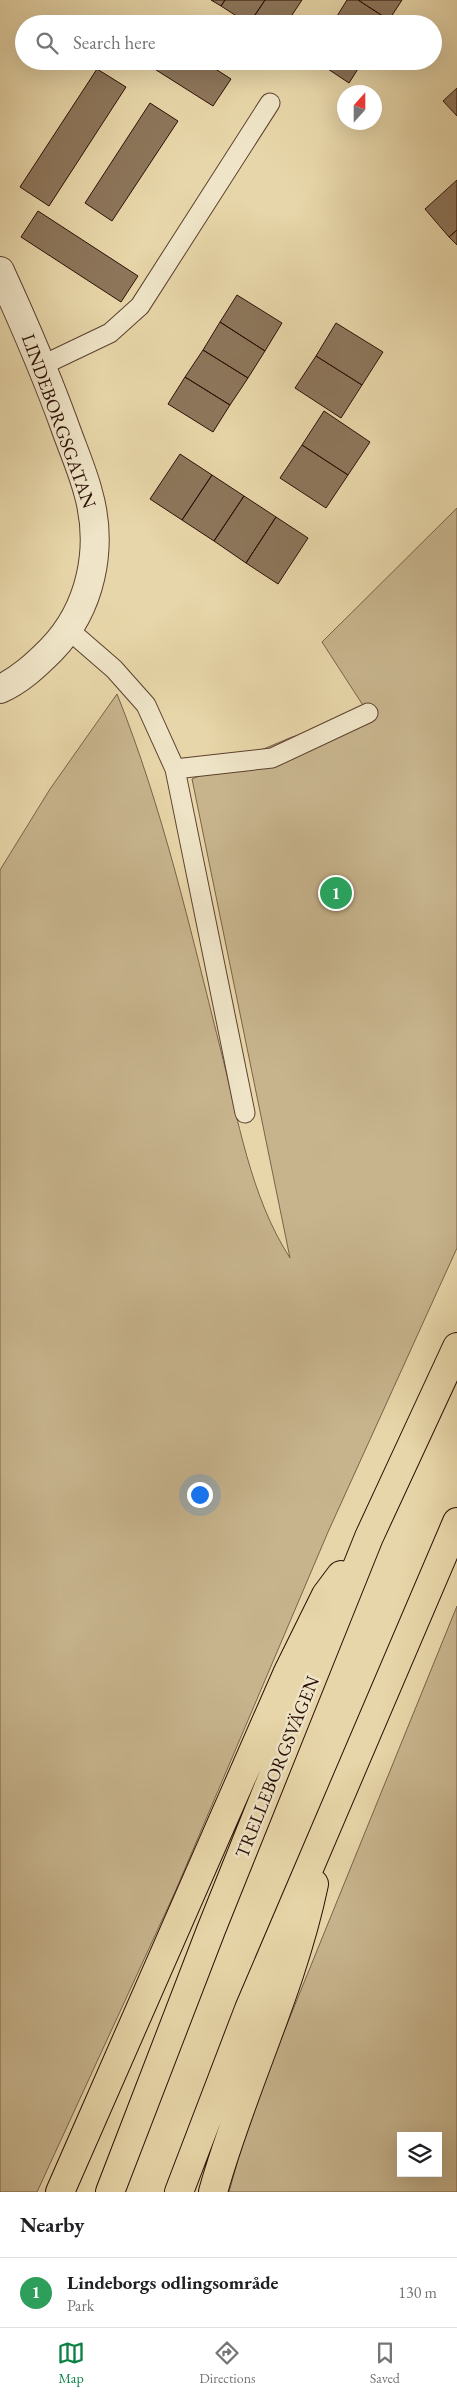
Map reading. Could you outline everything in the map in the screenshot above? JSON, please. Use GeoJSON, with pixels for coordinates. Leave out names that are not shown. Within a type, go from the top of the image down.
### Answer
{"type":"FeatureCollection","features":[{"type":"Feature","properties":{"kind":"highway","name":"TRELLEBORGSVÄGEN"},"geometry":{"type":"LineString","coordinates":[[110,2192],[211,1930],[369,1537],[457,1346]]}},
{"type":"Feature","properties":{"kind":"highway"},"geometry":{"type":"LineString","coordinates":[[179,2192],[249,2010],[457,1522]]}},
{"type":"Feature","properties":{"kind":"highway"},"geometry":{"type":"LineString","coordinates":[[60,2192],[287,1674],[326,1595],[369,1537]]}},
{"type":"Feature","properties":{"kind":"highway"},"geometry":{"type":"LineString","coordinates":[[213,2192],[238,2111],[306,1926],[327,1824]]}},
{"type":"Feature","properties":{"kind":"street","name":"LINDEBORGSGATAN"},"geometry":{"type":"LineString","coordinates":[[0,271],[43,365],[88,492],[94,524],[90,584],[81,607],[68,630],[33,668],[0,689]]}},
{"type":"Feature","properties":{"kind":"lane"},"geometry":{"type":"LineString","coordinates":[[43,365],[110,333],[140,306],[270,103]]}},
{"type":"Feature","properties":{"kind":"lane"},"geometry":{"type":"LineString","coordinates":[[68,630],[114,669],[146,705],[175,769],[245,1113]]}},
{"type":"Feature","properties":{"kind":"lane"},"geometry":{"type":"LineString","coordinates":[[175,769],[272,758],[368,713]]}},
{"type":"Feature","properties":{"kind":"shaded area"},"geometry":{"type":"Polygon","coordinates":[[[457,508],[457,1248],[328,1532],[175,1892],[37,2192],[0,2192],[0,870],[50,789],[117,694],[148,781],[175,869],[255,1183],[276,1234],[290,1258],[192,779],[292,737],[368,713],[322,642],[457,508]]]}},
{"type":"Feature","properties":{"kind":"shaded area"},"geometry":{"type":"Polygon","coordinates":[[[457,1606],[457,2192],[229,2192],[251,2113],[457,1606]]]}},
{"type":"Feature","properties":{"kind":"building"},"geometry":{"type":"Polygon","coordinates":[[[211,0],[225,0],[221,6],[211,0]]]}},
{"type":"Feature","properties":{"kind":"building"},"geometry":{"type":"Polygon","coordinates":[[[225,0],[265,0],[255,15],[235,15],[221,6],[225,0]]]}},
{"type":"Feature","properties":{"kind":"building"},"geometry":{"type":"Polygon","coordinates":[[[265,0],[302,0],[292,15],[255,15],[265,0]]]}},
{"type":"Feature","properties":{"kind":"building"},"geometry":{"type":"Polygon","coordinates":[[[347,0],[358,0],[381,15],[338,15],[347,0]]]}},
{"type":"Feature","properties":{"kind":"building"},"geometry":{"type":"Polygon","coordinates":[[[358,0],[402,0],[392,15],[381,15],[358,0]]]}},
{"type":"Feature","properties":{"kind":"building"},"geometry":{"type":"Polygon","coordinates":[[[96,70],[126,87],[49,206],[20,187],[96,70]]]}},
{"type":"Feature","properties":{"kind":"building"},"geometry":{"type":"Polygon","coordinates":[[[156,70],[217,70],[231,79],[213,106],[156,70]]]}},
{"type":"Feature","properties":{"kind":"building"},"geometry":{"type":"Polygon","coordinates":[[[330,70],[357,70],[349,83],[330,70]]]}},
{"type":"Feature","properties":{"kind":"building"},"geometry":{"type":"Polygon","coordinates":[[[457,88],[457,116],[443,101],[457,88]]]}},
{"type":"Feature","properties":{"kind":"building"},"geometry":{"type":"Polygon","coordinates":[[[150,103],[178,121],[112,221],[85,203],[150,103]]]}},
{"type":"Feature","properties":{"kind":"building"},"geometry":{"type":"Polygon","coordinates":[[[457,180],[457,230],[449,237],[425,209],[457,180]]]}},
{"type":"Feature","properties":{"kind":"building"},"geometry":{"type":"Polygon","coordinates":[[[38,211],[138,276],[121,302],[21,237],[38,211]]]}},
{"type":"Feature","properties":{"kind":"building"},"geometry":{"type":"Polygon","coordinates":[[[457,230],[457,245],[449,237],[457,230]]]}},
{"type":"Feature","properties":{"kind":"building"},"geometry":{"type":"Polygon","coordinates":[[[237,295],[282,323],[265,351],[220,322],[237,295]]]}},
{"type":"Feature","properties":{"kind":"building"},"geometry":{"type":"Polygon","coordinates":[[[220,322],[265,351],[248,378],[203,350],[220,322]]]}},
{"type":"Feature","properties":{"kind":"building"},"geometry":{"type":"Polygon","coordinates":[[[336,323],[383,352],[362,385],[316,356],[336,323]]]}},
{"type":"Feature","properties":{"kind":"building"},"geometry":{"type":"Polygon","coordinates":[[[203,350],[248,378],[230,405],[185,377],[203,350]]]}},
{"type":"Feature","properties":{"kind":"building"},"geometry":{"type":"Polygon","coordinates":[[[316,356],[362,385],[341,418],[295,388],[316,356]]]}},
{"type":"Feature","properties":{"kind":"building"},"geometry":{"type":"Polygon","coordinates":[[[185,377],[230,405],[213,432],[168,404],[185,377]]]}},
{"type":"Feature","properties":{"kind":"building"},"geometry":{"type":"Polygon","coordinates":[[[324,411],[370,442],[348,475],[302,445],[324,411]]]}},
{"type":"Feature","properties":{"kind":"building"},"geometry":{"type":"Polygon","coordinates":[[[302,445],[348,475],[326,508],[280,478],[302,445]]]}},
{"type":"Feature","properties":{"kind":"building"},"geometry":{"type":"Polygon","coordinates":[[[180,454],[212,475],[182,520],[150,499],[180,454]]]}},
{"type":"Feature","properties":{"kind":"building"},"geometry":{"type":"Polygon","coordinates":[[[212,475],[244,496],[214,541],[182,520],[212,475]]]}},
{"type":"Feature","properties":{"kind":"building"},"geometry":{"type":"Polygon","coordinates":[[[244,496],[276,517],[246,563],[214,541],[244,496]]]}},
{"type":"Feature","properties":{"kind":"building"},"geometry":{"type":"Polygon","coordinates":[[[276,517],[308,538],[278,584],[246,563],[276,517]]]}},
{"type":"Feature","properties":{"kind":"place","name":"Lindeborgs odlingsområde"},"geometry":{"type":"Point","coordinates":[336,893]}}]}
